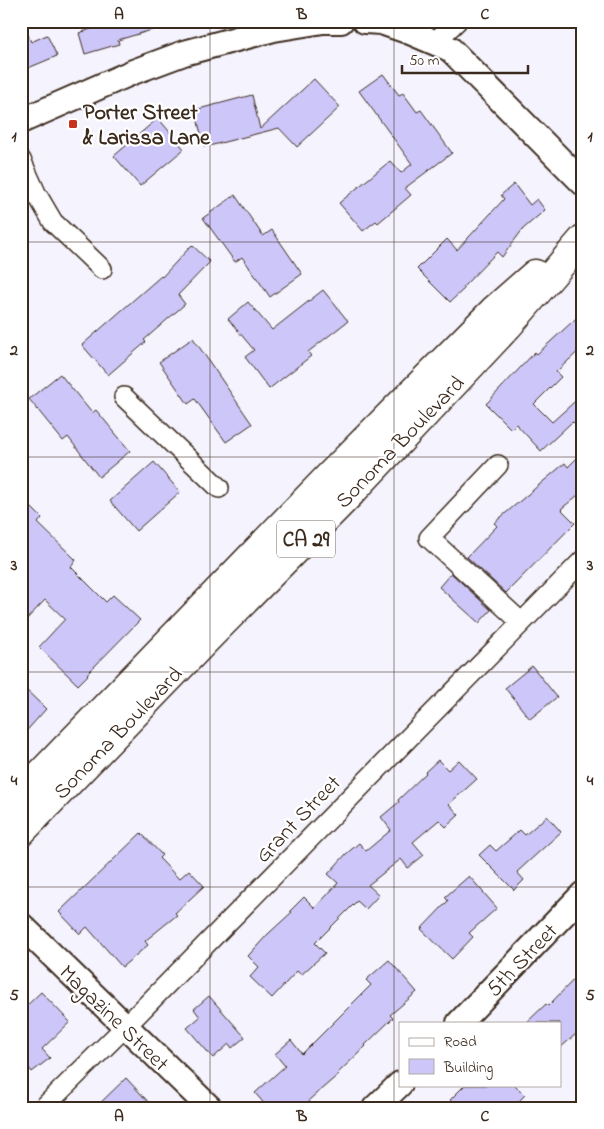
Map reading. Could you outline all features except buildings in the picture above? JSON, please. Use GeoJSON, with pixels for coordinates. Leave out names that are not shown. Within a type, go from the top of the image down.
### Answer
{"type":"FeatureCollection","features":[{"type":"Feature","properties":{"kind":"main road","name":"Sonoma Boulevard"},"geometry":{"type":"LineString","coordinates":[[21,794],[332,473],[487,317],[583,232]]}},
{"type":"Feature","properties":{"kind":"main road","name":"Sonoma Boulevard"},"geometry":{"type":"LineString","coordinates":[[21,832],[206,639],[352,492],[508,326],[583,239]]}},
{"type":"Feature","properties":{"kind":"street"},"geometry":{"type":"LineString","coordinates":[[21,121],[133,72],[184,53],[274,29],[323,21],[341,21]]}},
{"type":"Feature","properties":{"kind":"street"},"geometry":{"type":"LineString","coordinates":[[365,21],[381,22],[450,49],[583,183]]}},
{"type":"Feature","properties":{"kind":"street"},"geometry":{"type":"LineString","coordinates":[[435,42],[458,21]]}},
{"type":"Feature","properties":{"kind":"street"},"geometry":{"type":"LineString","coordinates":[[21,160],[36,194],[53,222],[102,269]]}},
{"type":"Feature","properties":{"kind":"street"},"geometry":{"type":"LineString","coordinates":[[124,397],[219,488]]}},
{"type":"Feature","properties":{"kind":"street"},"geometry":{"type":"LineString","coordinates":[[498,464],[429,538],[521,622]]}},
{"type":"Feature","properties":{"kind":"street","name":"Grant Street"},"geometry":{"type":"LineString","coordinates":[[43,1108],[125,1027],[583,560]]}},
{"type":"Feature","properties":{"kind":"street","name":"5th Street"},"geometry":{"type":"LineString","coordinates":[[460,1022],[583,894]]}},
{"type":"Feature","properties":{"kind":"street","name":"Magazine Street"},"geometry":{"type":"LineString","coordinates":[[21,925],[210,1108]]}},
{"type":"Feature","properties":{"kind":"street"},"geometry":{"type":"LineString","coordinates":[[375,1108],[399,1085]]}},
{"type":"Feature","properties":{"kind":"place","name":"Porter Street & Larissa Lane"},"geometry":{"type":"Point","coordinates":[73,124]}}]}
